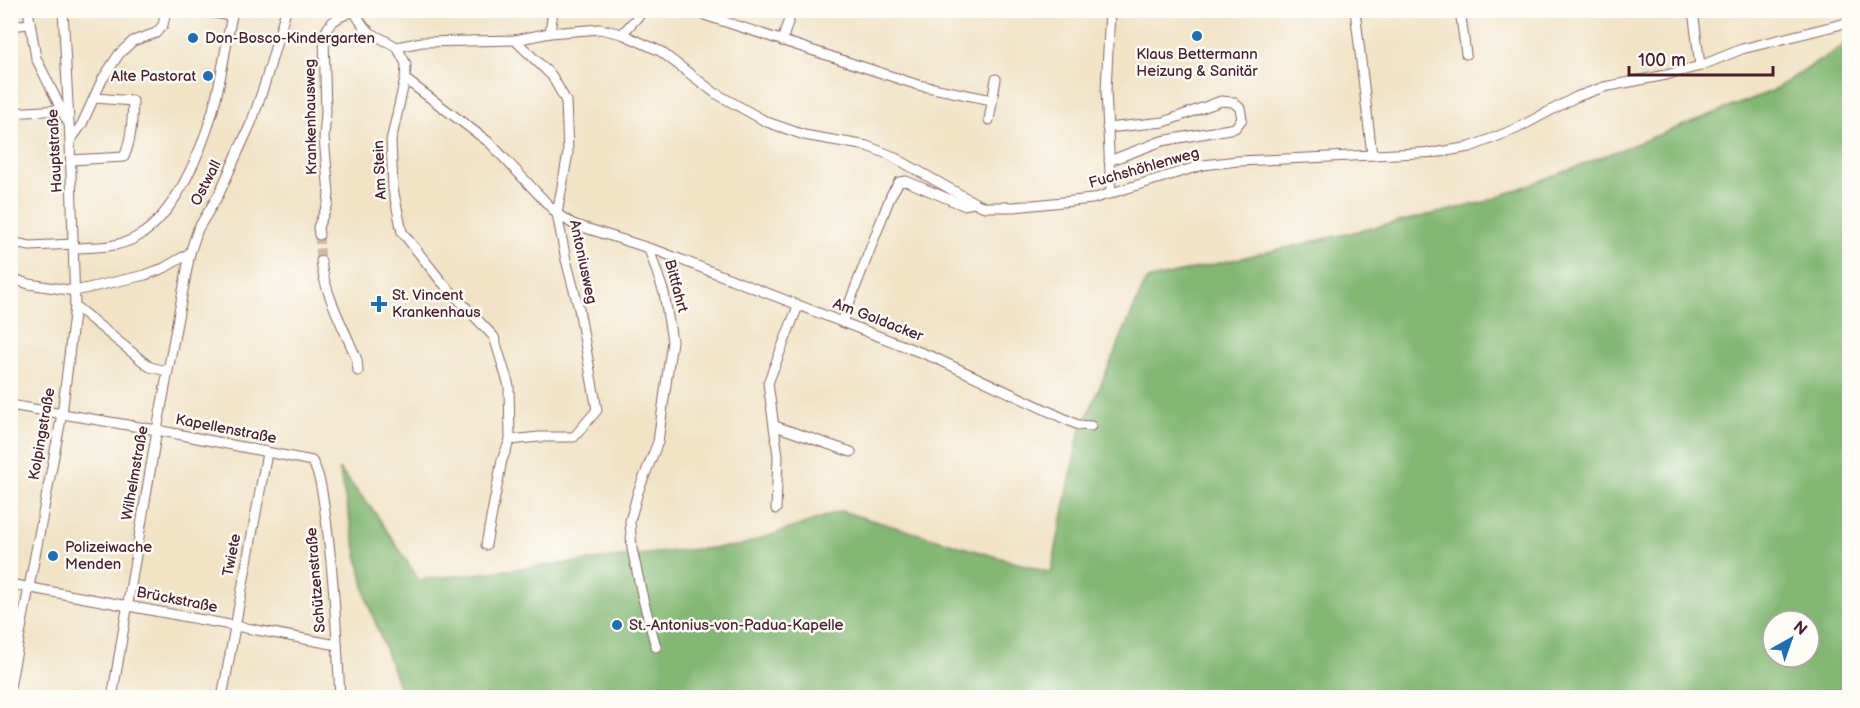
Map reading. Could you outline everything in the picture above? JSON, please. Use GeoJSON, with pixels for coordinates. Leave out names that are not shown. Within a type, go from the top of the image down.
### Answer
{"type":"FeatureCollection","features":[{"type":"Feature","properties":{"kind":"street"},"geometry":{"type":"LineString","coordinates":[[28,10],[36,58],[68,123]]}},
{"type":"Feature","properties":{"kind":"street","name":"Hauptstraße"},"geometry":{"type":"LineString","coordinates":[[63,10],[75,291]]}},
{"type":"Feature","properties":{"kind":"street"},"geometry":{"type":"LineString","coordinates":[[70,141],[82,124],[102,80],[119,54],[134,41],[156,33],[163,25],[166,10]]}},
{"type":"Feature","properties":{"kind":"street"},"geometry":{"type":"LineString","coordinates":[[10,242],[30,246],[119,244],[135,238],[157,222],[168,209],[188,173],[213,110],[232,13],[196,10]]}},
{"type":"Feature","properties":{"kind":"street","name":"Ostwall"},"geometry":{"type":"LineString","coordinates":[[189,253],[198,229],[219,194],[252,121],[286,10]]}},
{"type":"Feature","properties":{"kind":"street"},"geometry":{"type":"LineString","coordinates":[[550,33],[553,10]]}},
{"type":"Feature","properties":{"kind":"street"},"geometry":{"type":"LineString","coordinates":[[622,34],[644,10]]}},
{"type":"Feature","properties":{"kind":"street"},"geometry":{"type":"LineString","coordinates":[[689,10],[918,85],[992,100]]}},
{"type":"Feature","properties":{"kind":"street"},"geometry":{"type":"LineString","coordinates":[[782,42],[792,10]]}},
{"type":"Feature","properties":{"kind":"street"},"geometry":{"type":"LineString","coordinates":[[1110,10],[1106,90],[1111,194]]}},
{"type":"Feature","properties":{"kind":"street"},"geometry":{"type":"LineString","coordinates":[[1355,10],[1372,155]]}},
{"type":"Feature","properties":{"kind":"street"},"geometry":{"type":"LineString","coordinates":[[1460,10],[1466,54]]}},
{"type":"Feature","properties":{"kind":"street"},"geometry":{"type":"LineString","coordinates":[[1693,10],[1700,66]]}},
{"type":"Feature","properties":{"kind":"street"},"geometry":{"type":"LineString","coordinates":[[353,11],[371,33],[397,47],[406,64],[405,79]]}},
{"type":"Feature","properties":{"kind":"street","name":"Krankenhausweg"},"geometry":{"type":"LineString","coordinates":[[319,235],[318,227],[328,204],[329,194],[324,138],[326,111],[324,37],[327,27],[338,17],[353,11]]}},
{"type":"Feature","properties":{"kind":"street","name":"Fuchshöhlenweg"},"geometry":{"type":"LineString","coordinates":[[397,47],[422,42],[515,40],[550,33],[600,29],[622,34],[650,44],[715,93],[767,122],[804,135],[867,146],[890,155],[974,203],[985,207],[1014,207],[1092,199],[1203,165],[1238,161],[1440,152],[1470,147],[1516,129],[1576,97],[1604,87],[1666,75],[1700,66],[1752,46],[1850,22]]}},
{"type":"Feature","properties":{"kind":"street"},"geometry":{"type":"LineString","coordinates":[[10,26],[29,24]]}},
{"type":"Feature","properties":{"kind":"street","name":"Antoniusweg"},"geometry":{"type":"LineString","coordinates":[[510,440],[574,437],[597,410],[579,309],[557,214],[568,153],[567,101],[552,76],[515,40]]}},
{"type":"Feature","properties":{"kind":"street","name":"Bittfahrt"},"geometry":{"type":"LineString","coordinates":[[405,79],[490,143],[557,214],[573,225],[649,249],[664,293],[672,341],[658,442],[638,492],[630,521],[632,549],[656,647]]}},
{"type":"Feature","properties":{"kind":"street","name":"Am Stein"},"geometry":{"type":"LineString","coordinates":[[405,79],[391,141],[393,189],[402,232],[441,281],[494,337],[509,386],[510,440],[502,460],[486,544]]}},
{"type":"Feature","properties":{"kind":"street"},"geometry":{"type":"LineString","coordinates":[[989,120],[996,79]]}},
{"type":"Feature","properties":{"kind":"street"},"geometry":{"type":"LineString","coordinates":[[71,160],[114,159],[124,157],[127,151],[131,138],[133,101],[95,98]]}},
{"type":"Feature","properties":{"kind":"street"},"geometry":{"type":"LineString","coordinates":[[1107,128],[1164,122],[1221,101],[1233,102],[1240,108],[1242,119],[1235,128],[1162,141],[1109,161]]}},
{"type":"Feature","properties":{"kind":"street"},"geometry":{"type":"LineString","coordinates":[[10,114],[61,110]]}},
{"type":"Feature","properties":{"kind":"street"},"geometry":{"type":"LineString","coordinates":[[842,322],[891,195],[899,183],[906,181],[963,205],[974,203]]}},
{"type":"Feature","properties":{"kind":"street","name":"Am Goldacker"},"geometry":{"type":"LineString","coordinates":[[649,249],[935,358],[1078,425],[1091,426]]}},
{"type":"Feature","properties":{"kind":"street"},"geometry":{"type":"LineString","coordinates":[[10,278],[29,284],[75,291],[145,275],[164,268],[189,253]]}},
{"type":"Feature","properties":{"kind":"street","name":"Wilhelmstraße"},"geometry":{"type":"LineString","coordinates":[[112,698],[189,253]]}},
{"type":"Feature","properties":{"kind":"street"},"geometry":{"type":"LineString","coordinates":[[321,261],[322,270],[357,360],[358,371]]}},
{"type":"Feature","properties":{"kind":"street","name":"Kolpingstraße"},"geometry":{"type":"LineString","coordinates":[[10,687],[62,414],[75,291]]}},
{"type":"Feature","properties":{"kind":"street"},"geometry":{"type":"LineString","coordinates":[[75,306],[150,366],[167,371]]}},
{"type":"Feature","properties":{"kind":"street"},"geometry":{"type":"LineString","coordinates":[[776,509],[778,456],[768,383],[798,306]]}},
{"type":"Feature","properties":{"kind":"street","name":"Kapellenstraße"},"geometry":{"type":"LineString","coordinates":[[10,405],[157,430],[312,461]]}},
{"type":"Feature","properties":{"kind":"street"},"geometry":{"type":"LineString","coordinates":[[775,426],[851,452]]}},
{"type":"Feature","properties":{"kind":"street","name":"Twiete"},"geometry":{"type":"LineString","coordinates":[[222,698],[267,453]]}},
{"type":"Feature","properties":{"kind":"street","name":"Schützenstraße"},"geometry":{"type":"LineString","coordinates":[[312,461],[322,493],[333,573],[340,698]]}},
{"type":"Feature","properties":{"kind":"street","name":"Brückstraße"},"geometry":{"type":"LineString","coordinates":[[10,584],[337,645]]}},
{"type":"Feature","properties":{"kind":"green space"},"geometry":{"type":"Polygon","coordinates":[[[1849,42],[1849,697],[403,697],[367,600],[339,469],[376,514],[419,580],[674,551],[739,546],[841,511],[1051,573],[1079,435],[1146,280],[1485,202],[1772,91],[1849,42]]]}},
{"type":"Feature","properties":{"kind":"tunnel"},"geometry":{"type":"LineString","coordinates":[[319,235],[321,261]]}},
{"type":"Feature","properties":{"kind":"place","name":"Klaus Bettermann Heizung & Sanitär"},"geometry":{"type":"Point","coordinates":[1197,36]}},
{"type":"Feature","properties":{"kind":"place","name":"Don-Bosco-Kindergarten"},"geometry":{"type":"Point","coordinates":[193,38]}},
{"type":"Feature","properties":{"kind":"place","name":"Alte Pastorat"},"geometry":{"type":"Point","coordinates":[208,76]}},
{"type":"Feature","properties":{"kind":"place","name":"St. Vincent Krankenhaus"},"geometry":{"type":"Point","coordinates":[379,304]}},
{"type":"Feature","properties":{"kind":"place","name":"Polizeiwache Menden"},"geometry":{"type":"Point","coordinates":[53,556]}},
{"type":"Feature","properties":{"kind":"place","name":"St.-Antonius-von-Padua-Kapelle"},"geometry":{"type":"Point","coordinates":[617,625]}}]}
